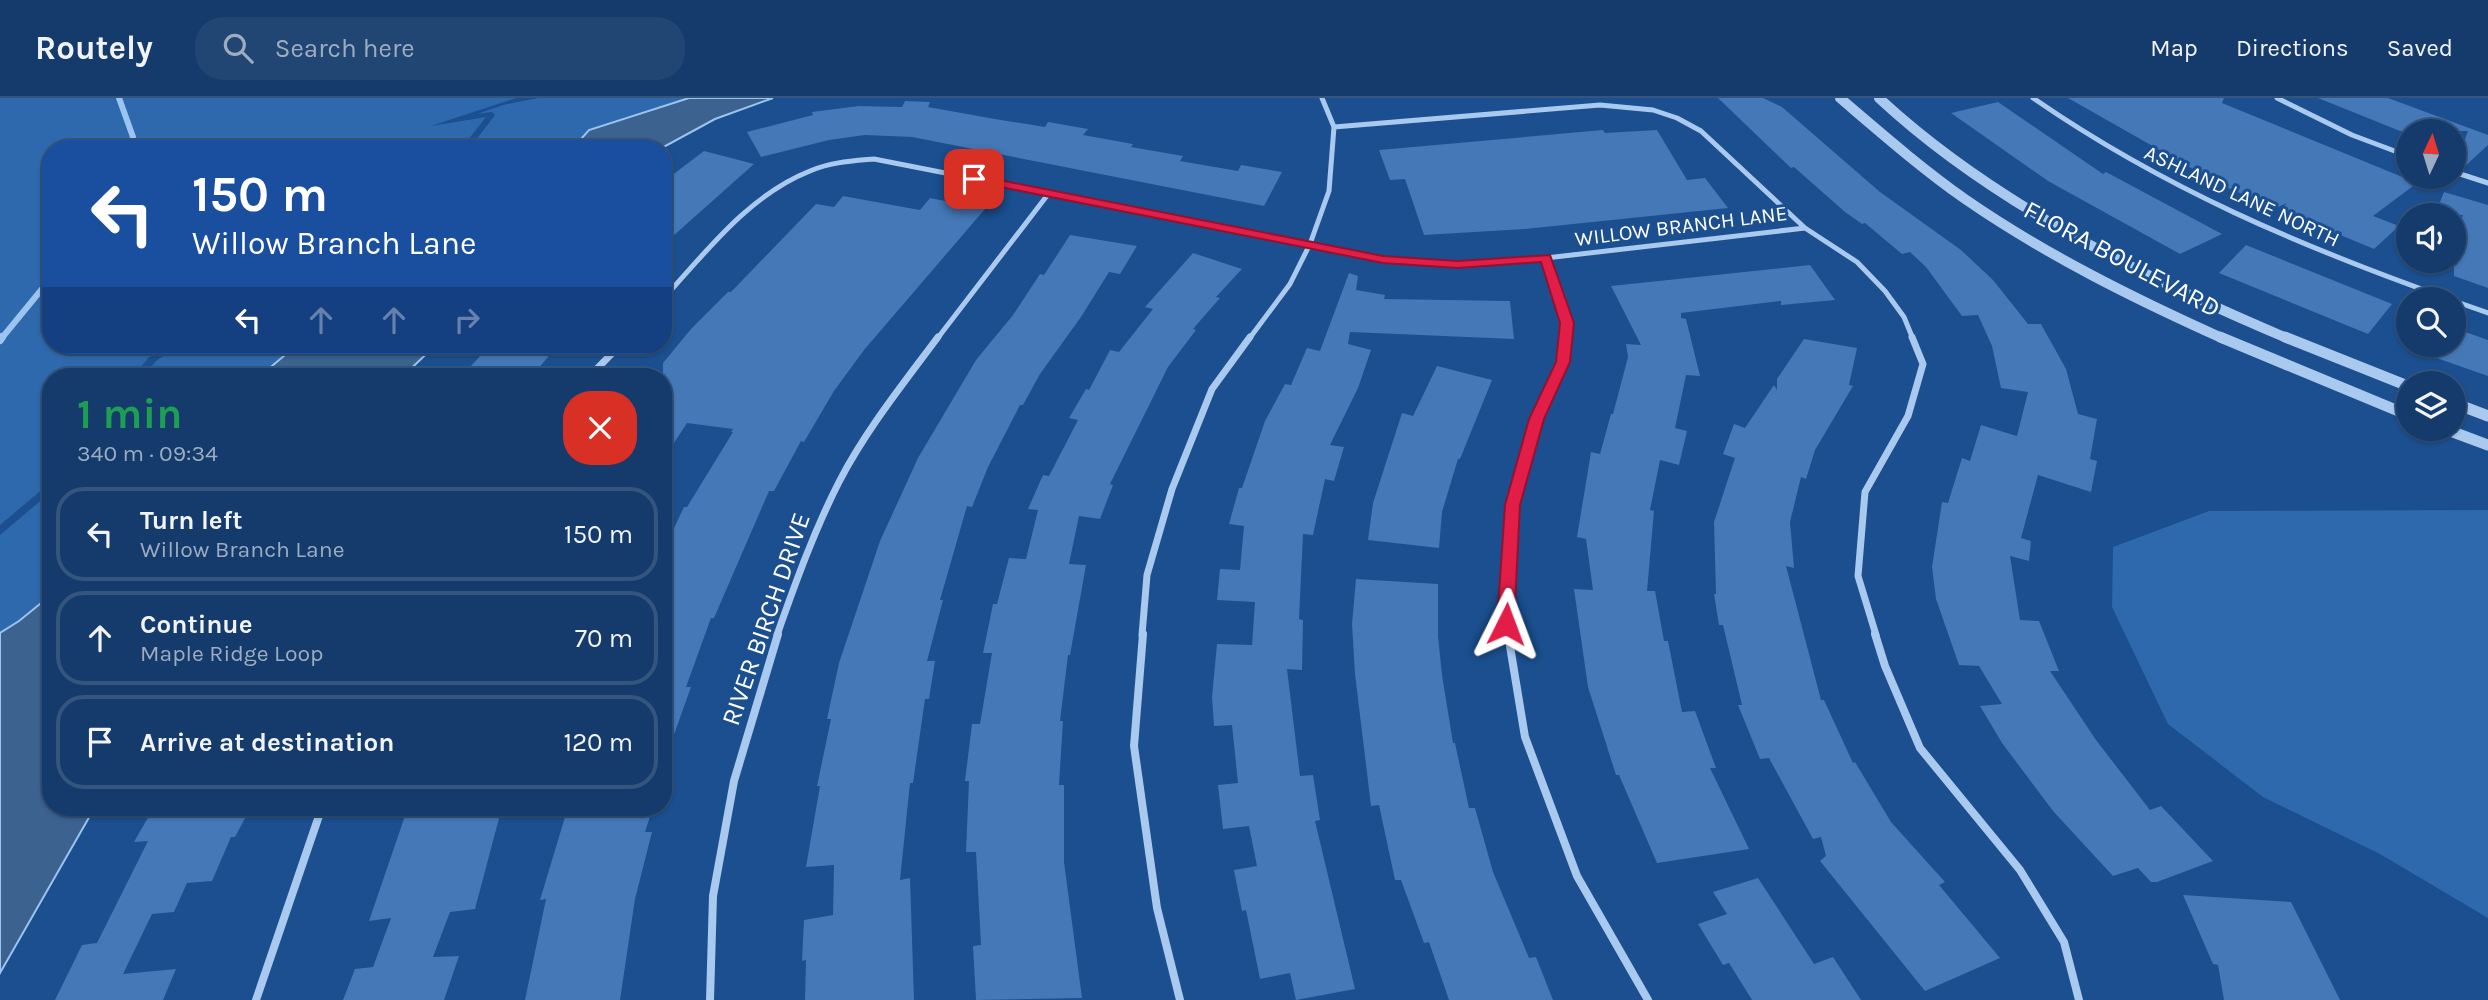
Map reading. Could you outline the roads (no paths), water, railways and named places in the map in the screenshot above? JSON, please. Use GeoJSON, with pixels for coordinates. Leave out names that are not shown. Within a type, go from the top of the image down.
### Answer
{"type":"FeatureCollection","features":[{"type":"Feature","properties":{"kind":"street"},"geometry":{"type":"LineString","coordinates":[[1180,1000],[1157,908],[1134,746],[1147,575],[1172,489],[1212,389],[1290,284],[1310,244],[1329,191],[1334,127],[1322,98]]}},
{"type":"Feature","properties":{"kind":"street","name":"FLORA BOULEVARD"},"geometry":{"type":"LineString","coordinates":[[1840,98],[1925,169],[2002,221],[2067,259],[2186,322],[2396,410]]}},
{"type":"Feature","properties":{"kind":"street","name":"FLORA BOULEVARD"},"geometry":{"type":"LineString","coordinates":[[1879,98],[1960,163],[2084,240],[2219,309],[2320,353],[2396,382]]}},
{"type":"Feature","properties":{"kind":"street","name":"ASHLAND LANE NORTH"},"geometry":{"type":"LineString","coordinates":[[2033,98],[2120,155],[2204,199],[2323,252],[2416,287]]}},
{"type":"Feature","properties":{"kind":"street"},"geometry":{"type":"LineString","coordinates":[[2277,98],[2353,135],[2396,151]]}},
{"type":"Feature","properties":{"kind":"street"},"geometry":{"type":"LineString","coordinates":[[1334,127],[1600,105],[1633,105],[1658,110],[1685,119],[1701,131],[1805,228],[1857,262],[1885,291],[1904,317],[1923,363],[1908,416],[1865,492],[1858,576],[1885,666],[1920,748],[2020,870],[2064,942],[2079,1000]]}},
{"type":"Feature","properties":{"kind":"street","name":"WILLOW BRANCH LANE"},"geometry":{"type":"LineString","coordinates":[[672,289],[736,221],[770,191],[809,170],[850,159],[874,159],[1383,259],[1458,264],[1546,258],[1805,228]]}},
{"type":"Feature","properties":{"kind":"street"},"geometry":{"type":"LineString","coordinates":[[2466,176],[2488,183]]}},
{"type":"Feature","properties":{"kind":"street","name":"RIVER BIRCH DRIVE"},"geometry":{"type":"LineString","coordinates":[[710,1000],[713,896],[734,781],[771,653],[798,576],[839,482],[881,411],[1049,193]]}},
{"type":"Feature","properties":{"kind":"street"},"geometry":{"type":"LineString","coordinates":[[1546,258],[1567,323],[1563,362],[1536,419],[1513,505],[1506,624],[1525,737],[1573,863],[1648,1000]]}},
{"type":"Feature","properties":{"kind":"street","name":"ASHLAND LANE NORTH"},"geometry":{"type":"LineString","coordinates":[[2466,305],[2488,313]]}},
{"type":"Feature","properties":{"kind":"street"},"geometry":{"type":"LineString","coordinates":[[598,368],[611,354]]}},
{"type":"Feature","properties":{"kind":"street"},"geometry":{"type":"LineString","coordinates":[[2466,408],[2488,416]]}},
{"type":"Feature","properties":{"kind":"street"},"geometry":{"type":"LineString","coordinates":[[2466,437],[2488,445]]}},
{"type":"Feature","properties":{"kind":"street"},"geometry":{"type":"LineString","coordinates":[[256,1000],[319,816]]}},
{"type":"Feature","properties":{"kind":"waterway"},"geometry":{"type":"LineString","coordinates":[[119,98],[132,140]]}},
{"type":"Feature","properties":{"kind":"waterway"},"geometry":{"type":"LineString","coordinates":[[1,339],[42,289]]}}]}
